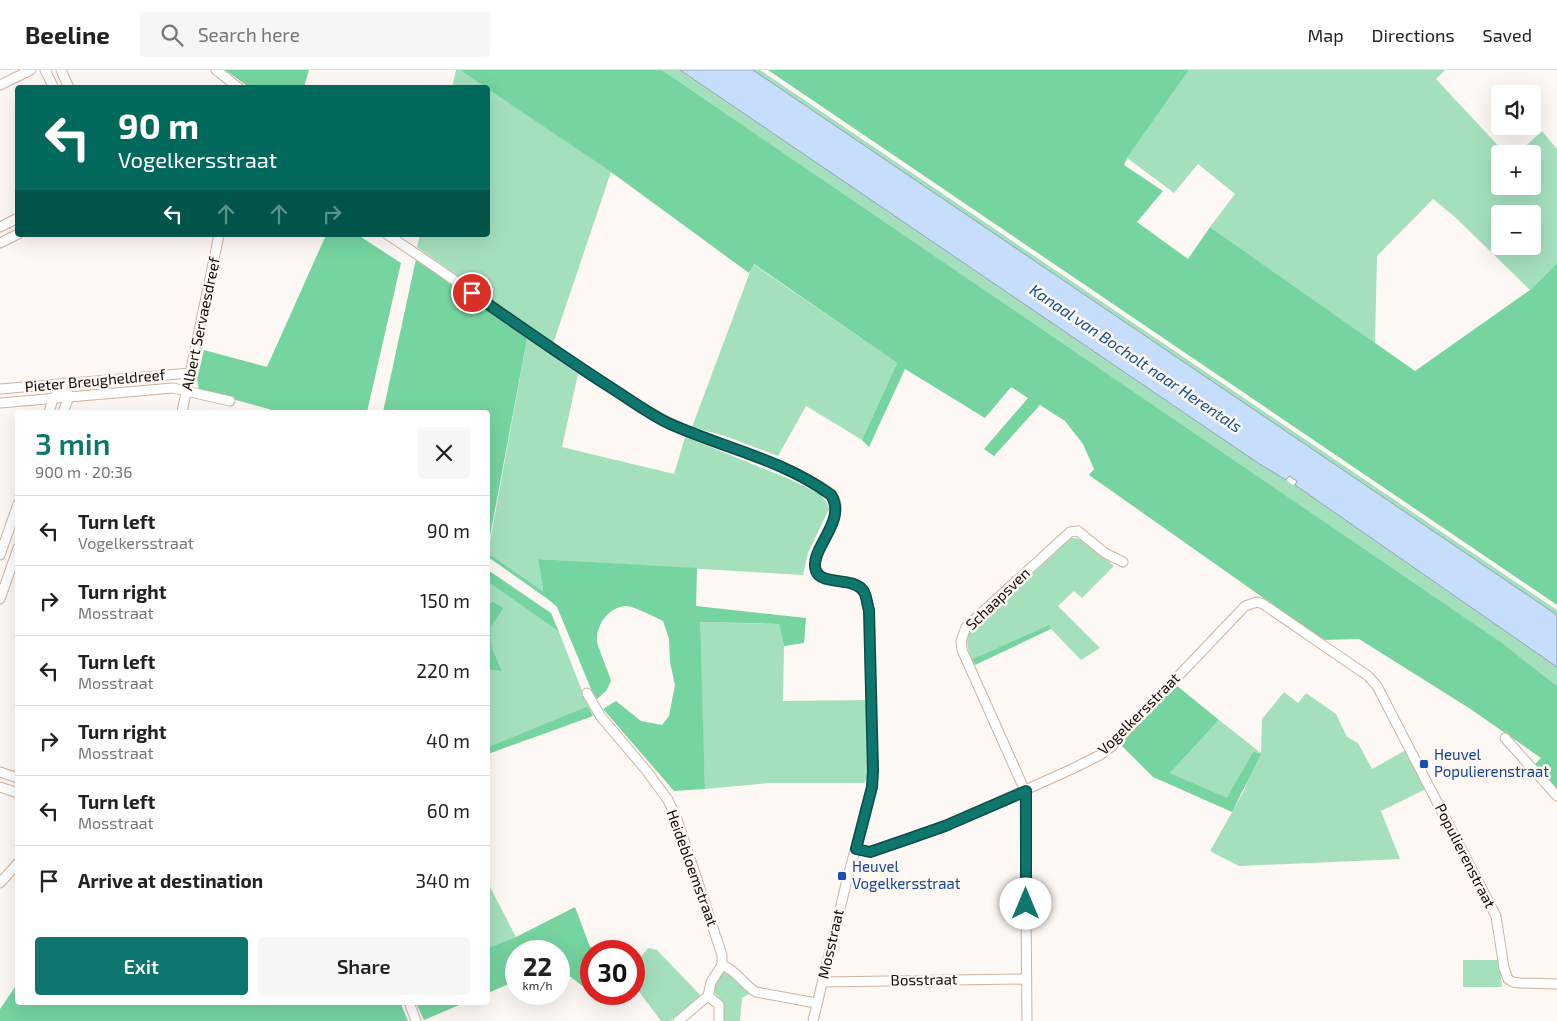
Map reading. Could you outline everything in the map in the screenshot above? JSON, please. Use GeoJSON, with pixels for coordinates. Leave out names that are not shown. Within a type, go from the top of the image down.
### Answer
{"type":"FeatureCollection","features":[{"type":"Feature","properties":{"kind":"street"},"geometry":{"type":"LineString","coordinates":[[0,86],[31,70]]}},
{"type":"Feature","properties":{"kind":"street"},"geometry":{"type":"LineString","coordinates":[[45,70],[52,85]]}},
{"type":"Feature","properties":{"kind":"street"},"geometry":{"type":"LineString","coordinates":[[60,70],[68,85]]}},
{"type":"Feature","properties":{"kind":"street"},"geometry":{"type":"LineString","coordinates":[[216,70],[236,85]]}},
{"type":"Feature","properties":{"kind":"street"},"geometry":{"type":"LineString","coordinates":[[0,227],[15,220]]}},
{"type":"Feature","properties":{"kind":"street"},"geometry":{"type":"LineString","coordinates":[[0,243],[15,236]]}},
{"type":"Feature","properties":{"kind":"street","name":"Albert Servaesdreef"},"geometry":{"type":"LineString","coordinates":[[182,410],[219,237]]}},
{"type":"Feature","properties":{"kind":"street","name":"Mosstraat"},"geometry":{"type":"LineString","coordinates":[[391,237],[565,357],[652,414],[681,428],[776,464],[822,488],[835,501],[836,512],[819,553],[815,568],[818,574],[824,578],[851,583],[860,587],[864,593],[869,610],[873,771],[872,787],[813,1021]]}},
{"type":"Feature","properties":{"kind":"street","name":"Pieter Breugheldreef"},"geometry":{"type":"LineString","coordinates":[[0,390],[191,373]]}},
{"type":"Feature","properties":{"kind":"street"},"geometry":{"type":"LineString","coordinates":[[65,383],[69,397],[65,410]]}},
{"type":"Feature","properties":{"kind":"street"},"geometry":{"type":"LineString","coordinates":[[50,410],[53,398],[65,383]]}},
{"type":"Feature","properties":{"kind":"street","name":"Pieter Breugheldreef"},"geometry":{"type":"LineString","coordinates":[[0,403],[168,388],[187,391]]}},
{"type":"Feature","properties":{"kind":"street"},"geometry":{"type":"LineString","coordinates":[[187,391],[230,401]]}},
{"type":"Feature","properties":{"kind":"street"},"geometry":{"type":"LineString","coordinates":[[0,555],[15,512]]}},
{"type":"Feature","properties":{"kind":"street","name":"Schaapsven"},"geometry":{"type":"LineString","coordinates":[[1026,791],[962,650],[960,641],[964,631],[966,627],[1070,532],[1078,531],[1105,553],[1123,562]]}},
{"type":"Feature","properties":{"kind":"street"},"geometry":{"type":"LineString","coordinates":[[0,599],[2,585],[15,555]]}},
{"type":"Feature","properties":{"kind":"street","name":"Vogelkersstraat"},"geometry":{"type":"LineString","coordinates":[[856,849],[870,852],[945,826],[1087,762],[1106,750],[1245,606],[1257,602],[1263,604]]}},
{"type":"Feature","properties":{"kind":"street","name":"Populierenstraat"},"geometry":{"type":"LineString","coordinates":[[1263,604],[1368,676],[1377,686],[1496,916],[1504,968],[1508,979],[1520,984],[1557,984]]}},
{"type":"Feature","properties":{"kind":"street","name":"Heidebloemstraat"},"geometry":{"type":"LineString","coordinates":[[587,693],[601,717],[660,788],[672,809],[722,954],[722,965]]}},
{"type":"Feature","properties":{"kind":"street"},"geometry":{"type":"LineString","coordinates":[[1505,738],[1557,796]]}},
{"type":"Feature","properties":{"kind":"street"},"geometry":{"type":"LineString","coordinates":[[0,772],[15,777]]}},
{"type":"Feature","properties":{"kind":"street"},"geometry":{"type":"LineString","coordinates":[[0,787],[15,792]]}},
{"type":"Feature","properties":{"kind":"street"},"geometry":{"type":"LineString","coordinates":[[1026,791],[1026,1021]]}},
{"type":"Feature","properties":{"kind":"street"},"geometry":{"type":"LineString","coordinates":[[0,883],[15,866]]}},
{"type":"Feature","properties":{"kind":"street"},"geometry":{"type":"LineString","coordinates":[[678,1021],[708,996],[712,982],[722,965],[732,970],[747,987],[756,992],[816,1003]]}},
{"type":"Feature","properties":{"kind":"street","name":"Bosstraat"},"geometry":{"type":"LineString","coordinates":[[823,982],[1026,979]]}},
{"type":"Feature","properties":{"kind":"street"},"geometry":{"type":"LineString","coordinates":[[708,996],[719,1005],[719,1021]]}},
{"type":"Feature","properties":{"kind":"street"},"geometry":{"type":"LineString","coordinates":[[410,1005],[416,1021]]}},
{"type":"Feature","properties":{"kind":"green space"},"geometry":{"type":"Polygon","coordinates":[[[225,70],[309,70],[305,85],[246,85],[225,70]]]}},
{"type":"Feature","properties":{"kind":"green space"},"geometry":{"type":"Polygon","coordinates":[[[456,70],[460,70],[483,85],[453,85],[456,70]]]}},
{"type":"Feature","properties":{"kind":"green space"},"geometry":{"type":"Polygon","coordinates":[[[460,70],[662,70],[1501,642],[1557,686],[1557,791],[1535,769],[1536,763],[1541,758],[1469,708],[1359,639],[1323,640],[1089,475],[1094,469],[1083,444],[1065,421],[1040,405],[994,456],[984,449],[1028,398],[1011,387],[985,418],[905,369],[869,447],[862,440],[897,363],[754,264],[749,273],[611,172],[490,90],[490,85],[482,85],[460,70]]]}},
{"type":"Feature","properties":{"kind":"green space"},"geometry":{"type":"Polygon","coordinates":[[[662,70],[680,70],[1258,463],[1295,485],[1557,667],[1557,686],[1501,642],[662,70]]]}},
{"type":"Feature","properties":{"kind":"green space"},"geometry":{"type":"Polygon","coordinates":[[[753,70],[760,70],[1557,610],[1557,615],[753,70]]]}},
{"type":"Feature","properties":{"kind":"green space"},"geometry":{"type":"Polygon","coordinates":[[[768,70],[1189,70],[1124,165],[1163,191],[1137,222],[1188,259],[1210,227],[1415,371],[1530,290],[1557,263],[1557,605],[768,70]]]}},
{"type":"Feature","properties":{"kind":"green space"},"geometry":{"type":"Polygon","coordinates":[[[1189,70],[1445,70],[1436,79],[1498,145],[1491,145],[1491,195],[1541,195],[1541,145],[1527,145],[1538,135],[1541,135],[1542,131],[1557,149],[1557,263],[1530,290],[1494,255],[1541,255],[1541,205],[1491,205],[1491,252],[1455,217],[1433,199],[1377,256],[1375,343],[1210,227],[1235,194],[1198,164],[1174,193],[1127,158],[1189,70]]]}},
{"type":"Feature","properties":{"kind":"green space"},"geometry":{"type":"Polygon","coordinates":[[[490,89],[611,172],[553,344],[417,247],[420,237],[490,237],[490,89]]]}},
{"type":"Feature","properties":{"kind":"green space"},"geometry":{"type":"Polygon","coordinates":[[[325,237],[361,237],[401,263],[367,410],[271,410],[199,390],[197,379],[204,350],[267,367],[325,237]]]}},
{"type":"Feature","properties":{"kind":"green space"},"geometry":{"type":"Polygon","coordinates":[[[416,259],[527,339],[490,536],[490,410],[383,410],[416,259]]]}},
{"type":"Feature","properties":{"kind":"green space"},"geometry":{"type":"Polygon","coordinates":[[[753,264],[897,363],[862,440],[806,406],[778,456],[728,437],[692,427],[753,264]]]}},
{"type":"Feature","properties":{"kind":"green space"},"geometry":{"type":"Polygon","coordinates":[[[527,339],[578,374],[562,447],[674,474],[685,437],[787,478],[820,494],[829,509],[808,553],[803,575],[538,559],[543,591],[490,554],[490,542],[527,339]]]}},
{"type":"Feature","properties":{"kind":"green space"},"geometry":{"type":"Polygon","coordinates":[[[1071,538],[1083,540],[1114,566],[1082,598],[1074,591],[1058,606],[1100,648],[1081,660],[1050,626],[972,659],[967,646],[969,632],[1071,538]]]}},
{"type":"Feature","properties":{"kind":"green space"},"geometry":{"type":"Polygon","coordinates":[[[490,554],[543,591],[538,559],[697,568],[696,606],[806,618],[804,643],[784,646],[779,624],[700,622],[705,789],[674,791],[603,709],[616,701],[641,721],[662,725],[669,716],[675,685],[670,662],[669,639],[663,621],[627,606],[615,609],[609,613],[601,623],[597,641],[611,681],[606,691],[597,699],[591,689],[557,607],[490,558],[490,554]]]}},
{"type":"Feature","properties":{"kind":"green space"},"geometry":{"type":"Polygon","coordinates":[[[490,571],[551,613],[559,632],[490,583],[490,571]]]}},
{"type":"Feature","properties":{"kind":"green space"},"geometry":{"type":"Polygon","coordinates":[[[490,583],[559,632],[588,706],[490,746],[490,670],[502,671],[492,648],[491,627],[504,608],[492,601],[490,604],[490,583]]]}},
{"type":"Feature","properties":{"kind":"green space"},"geometry":{"type":"Polygon","coordinates":[[[492,601],[504,608],[491,627],[492,648],[502,671],[490,670],[490,604],[492,601]]]}},
{"type":"Feature","properties":{"kind":"green space"},"geometry":{"type":"Polygon","coordinates":[[[699,622],[779,624],[784,646],[783,701],[869,700],[869,776],[864,783],[769,783],[705,789],[699,622]]]}},
{"type":"Feature","properties":{"kind":"green space"},"geometry":{"type":"Polygon","coordinates":[[[1050,625],[1051,629],[975,665],[972,659],[1050,625]]]}},
{"type":"Feature","properties":{"kind":"green space"},"geometry":{"type":"Polygon","coordinates":[[[1176,685],[1219,720],[1170,773],[1227,798],[1253,752],[1261,754],[1232,812],[1153,777],[1120,744],[1176,685]]]}},
{"type":"Feature","properties":{"kind":"green space"},"geometry":{"type":"Polygon","coordinates":[[[1284,692],[1298,703],[1306,693],[1336,714],[1347,737],[1358,743],[1372,769],[1406,750],[1426,789],[1381,811],[1400,859],[1239,866],[1210,851],[1245,789],[1253,752],[1227,799],[1170,773],[1219,720],[1261,753],[1262,719],[1284,692]]]}},
{"type":"Feature","properties":{"kind":"green space"},"geometry":{"type":"Polygon","coordinates":[[[588,706],[593,716],[490,753],[490,746],[588,706]]]}},
{"type":"Feature","properties":{"kind":"green space"},"geometry":{"type":"Polygon","coordinates":[[[490,887],[516,937],[490,947],[490,887]]]}},
{"type":"Feature","properties":{"kind":"green space"},"geometry":{"type":"Polygon","coordinates":[[[575,907],[587,940],[580,940],[580,984],[570,977],[570,940],[508,940],[575,907]]]}},
{"type":"Feature","properties":{"kind":"green space"},"geometry":{"type":"Polygon","coordinates":[[[505,941],[505,986],[490,992],[490,947],[505,941]]]}},
{"type":"Feature","properties":{"kind":"green space"},"geometry":{"type":"Polygon","coordinates":[[[648,948],[657,950],[701,996],[670,1021],[661,1021],[645,1000],[645,952],[648,948]]]}},
{"type":"Feature","properties":{"kind":"green space"},"geometry":{"type":"Polygon","coordinates":[[[1463,960],[1499,960],[1502,987],[1463,987],[1463,960]]]}},
{"type":"Feature","properties":{"kind":"green space"},"geometry":{"type":"Polygon","coordinates":[[[721,971],[726,971],[749,994],[742,998],[740,1021],[723,1021],[724,1005],[712,988],[721,971]]]}},
{"type":"Feature","properties":{"kind":"green space"},"geometry":{"type":"Polygon","coordinates":[[[15,987],[15,1005],[401,1005],[408,1021],[0,1021],[0,1009],[15,987]]]}},
{"type":"Feature","properties":{"kind":"green space"},"geometry":{"type":"Polygon","coordinates":[[[417,1005],[459,1005],[424,1020],[417,1005]]]}},
{"type":"Feature","properties":{"kind":"water","name":"Kanaal van Bocholt naar Herentals"},"geometry":{"type":"Polygon","coordinates":[[[680,70],[753,70],[1557,615],[1557,667],[1295,485],[1297,481],[1289,476],[1286,480],[1258,463],[680,70]]]}},
{"type":"Feature","properties":{"kind":"place","name":"Heuvel Populierenstraat"},"geometry":{"type":"Point","coordinates":[1424,764]}},
{"type":"Feature","properties":{"kind":"place","name":"Heuvel Vogelkersstraat"},"geometry":{"type":"Point","coordinates":[842,876]}},
{"type":"Feature","properties":{"kind":"route"},"geometry":{"type":"LineString","coordinates":[[472,293],[542,342],[652,414],[681,428],[789,469],[831,495],[835,501],[836,512],[819,553],[815,568],[818,574],[824,578],[851,583],[860,587],[864,593],[869,610],[873,771],[872,787],[856,849],[870,852],[945,826],[1026,791],[1026,904]]}}]}
